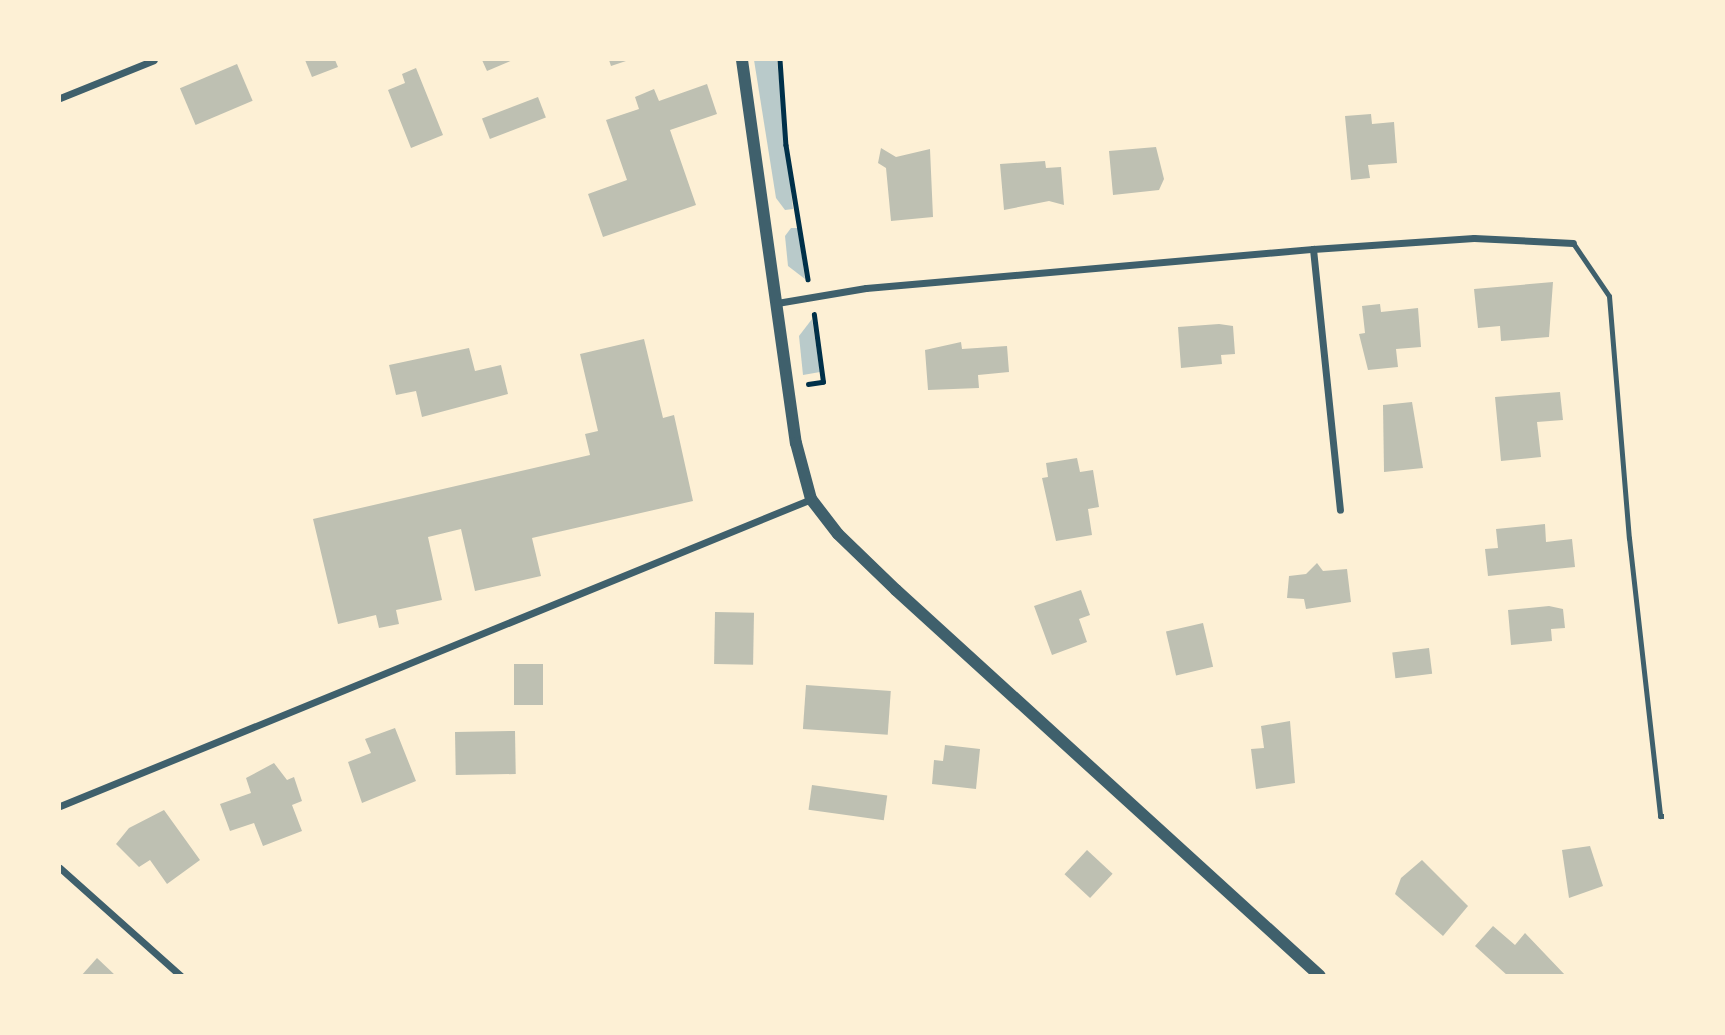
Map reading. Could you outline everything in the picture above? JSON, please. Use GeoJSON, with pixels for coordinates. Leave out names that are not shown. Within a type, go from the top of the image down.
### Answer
{"type":"FeatureCollection","features":[{"type":"Feature","properties":{"kind":"street"},"geometry":{"type":"LineString","coordinates":[[60,99],[154,60]]}},
{"type":"Feature","properties":{"kind":"street"},"geometry":{"type":"LineString","coordinates":[[742,60],[796,443],[811,499],[895,590],[1320,975]]}},
{"type":"Feature","properties":{"kind":"street"},"geometry":{"type":"LineString","coordinates":[[777,303],[866,288],[1313,249],[1474,238],[1573,243]]}},
{"type":"Feature","properties":{"kind":"street"},"geometry":{"type":"LineString","coordinates":[[1313,249],[1340,510]]}},
{"type":"Feature","properties":{"kind":"street"},"geometry":{"type":"LineString","coordinates":[[60,806],[811,499]]}},
{"type":"Feature","properties":{"kind":"street"},"geometry":{"type":"LineString","coordinates":[[60,868],[181,975]]}},
{"type":"Feature","properties":{"kind":"lane"},"geometry":{"type":"LineString","coordinates":[[1573,243],[1609,296],[1629,538],[1660,816],[1665,816]]}},
{"type":"Feature","properties":{"kind":"path"},"geometry":{"type":"LineString","coordinates":[[780,60],[786,145],[808,279]]}},
{"type":"Feature","properties":{"kind":"path"},"geometry":{"type":"LineString","coordinates":[[804,384],[823,382],[813,314]]}},
{"type":"Feature","properties":{"kind":"shaded area"},"geometry":{"type":"Polygon","coordinates":[[[754,60],[777,60],[793,209],[785,210],[776,198],[754,60]]]}},
{"type":"Feature","properties":{"kind":"shaded area"},"geometry":{"type":"Polygon","coordinates":[[[791,228],[798,228],[805,279],[788,266],[785,236],[791,228]]]}},
{"type":"Feature","properties":{"kind":"shaded area"},"geometry":{"type":"Polygon","coordinates":[[[812,319],[820,372],[803,375],[799,336],[812,319]]]}},
{"type":"Feature","properties":{"kind":"building"},"geometry":{"type":"Polygon","coordinates":[[[305,60],[335,60],[338,67],[312,77],[305,60]]]}},
{"type":"Feature","properties":{"kind":"building"},"geometry":{"type":"Polygon","coordinates":[[[482,60],[513,60],[487,71],[482,60]]]}},
{"type":"Feature","properties":{"kind":"building"},"geometry":{"type":"Polygon","coordinates":[[[609,60],[629,60],[611,66],[609,60]]]}},
{"type":"Feature","properties":{"kind":"building"},"geometry":{"type":"Polygon","coordinates":[[[237,64],[253,101],[196,125],[180,88],[237,64]]]}},
{"type":"Feature","properties":{"kind":"building"},"geometry":{"type":"Polygon","coordinates":[[[416,68],[443,135],[411,148],[388,90],[405,83],[402,74],[416,68]]]}},
{"type":"Feature","properties":{"kind":"building"},"geometry":{"type":"Polygon","coordinates":[[[707,84],[717,114],[670,130],[696,205],[603,237],[588,194],[627,180],[606,120],[639,109],[635,97],[654,89],[659,101],[707,84]]]}},
{"type":"Feature","properties":{"kind":"building"},"geometry":{"type":"Polygon","coordinates":[[[538,97],[546,118],[490,139],[482,119],[538,97]]]}},
{"type":"Feature","properties":{"kind":"building"},"geometry":{"type":"Polygon","coordinates":[[[1371,114],[1372,124],[1394,122],[1397,163],[1368,165],[1370,178],[1351,180],[1345,116],[1371,114]]]}},
{"type":"Feature","properties":{"kind":"building"},"geometry":{"type":"Polygon","coordinates":[[[1156,147],[1164,179],[1159,190],[1113,195],[1109,151],[1156,147]]]}},
{"type":"Feature","properties":{"kind":"building"},"geometry":{"type":"Polygon","coordinates":[[[881,148],[896,157],[930,149],[933,217],[891,221],[886,168],[878,163],[881,148]]]}},
{"type":"Feature","properties":{"kind":"building"},"geometry":{"type":"Polygon","coordinates":[[[1045,161],[1046,168],[1061,167],[1064,205],[1049,201],[1004,210],[1000,164],[1045,161]]]}},
{"type":"Feature","properties":{"kind":"building"},"geometry":{"type":"Polygon","coordinates":[[[1553,282],[1549,337],[1501,341],[1500,326],[1478,328],[1474,289],[1553,282]]]}},
{"type":"Feature","properties":{"kind":"building"},"geometry":{"type":"Polygon","coordinates":[[[1380,304],[1381,312],[1418,308],[1421,347],[1396,349],[1398,367],[1368,370],[1359,334],[1365,333],[1362,306],[1380,304]]]}},
{"type":"Feature","properties":{"kind":"building"},"geometry":{"type":"Polygon","coordinates":[[[1219,324],[1233,326],[1235,354],[1221,355],[1222,364],[1181,368],[1178,327],[1219,324]]]}},
{"type":"Feature","properties":{"kind":"building"},"geometry":{"type":"Polygon","coordinates":[[[644,339],[663,418],[674,415],[693,501],[532,538],[541,576],[475,591],[461,529],[428,537],[442,600],[396,610],[399,624],[379,628],[376,615],[338,624],[313,519],[590,455],[585,434],[598,431],[580,354],[644,339]]]}},
{"type":"Feature","properties":{"kind":"building"},"geometry":{"type":"Polygon","coordinates":[[[961,342],[962,349],[1007,346],[1009,372],[978,375],[979,388],[928,390],[925,350],[961,342]]]}},
{"type":"Feature","properties":{"kind":"building"},"geometry":{"type":"Polygon","coordinates":[[[469,348],[475,371],[501,365],[508,394],[422,417],[416,391],[396,395],[389,365],[469,348]]]}},
{"type":"Feature","properties":{"kind":"building"},"geometry":{"type":"Polygon","coordinates":[[[1560,392],[1563,420],[1537,422],[1541,457],[1501,461],[1495,397],[1560,392]]]}},
{"type":"Feature","properties":{"kind":"building"},"geometry":{"type":"Polygon","coordinates":[[[1412,402],[1423,468],[1384,472],[1383,405],[1412,402]]]}},
{"type":"Feature","properties":{"kind":"building"},"geometry":{"type":"Polygon","coordinates":[[[1077,458],[1080,472],[1093,470],[1099,507],[1088,509],[1092,535],[1056,541],[1042,478],[1048,477],[1046,463],[1077,458]]]}},
{"type":"Feature","properties":{"kind":"building"},"geometry":{"type":"Polygon","coordinates":[[[1545,524],[1546,542],[1572,539],[1575,567],[1488,576],[1485,549],[1498,548],[1496,529],[1545,524]]]}},
{"type":"Feature","properties":{"kind":"building"},"geometry":{"type":"Polygon","coordinates":[[[1317,563],[1323,571],[1347,569],[1351,602],[1306,609],[1304,599],[1287,598],[1289,576],[1306,574],[1317,563]]]}},
{"type":"Feature","properties":{"kind":"building"},"geometry":{"type":"Polygon","coordinates":[[[1081,590],[1090,615],[1079,619],[1087,642],[1052,655],[1034,606],[1081,590]]]}},
{"type":"Feature","properties":{"kind":"building"},"geometry":{"type":"Polygon","coordinates":[[[1549,606],[1563,609],[1565,628],[1551,629],[1552,641],[1511,645],[1508,610],[1549,606]]]}},
{"type":"Feature","properties":{"kind":"building"},"geometry":{"type":"Polygon","coordinates":[[[715,612],[754,613],[753,665],[714,664],[715,612]]]}},
{"type":"Feature","properties":{"kind":"building"},"geometry":{"type":"Polygon","coordinates":[[[1203,623],[1213,667],[1176,675],[1166,632],[1203,623]]]}},
{"type":"Feature","properties":{"kind":"building"},"geometry":{"type":"Polygon","coordinates":[[[1429,648],[1432,674],[1395,678],[1392,653],[1429,648]]]}},
{"type":"Feature","properties":{"kind":"building"},"geometry":{"type":"Polygon","coordinates":[[[514,664],[543,664],[543,705],[514,705],[514,664]]]}},
{"type":"Feature","properties":{"kind":"building"},"geometry":{"type":"Polygon","coordinates":[[[806,685],[891,691],[888,735],[803,729],[806,685]]]}},
{"type":"Feature","properties":{"kind":"building"},"geometry":{"type":"Polygon","coordinates":[[[1290,721],[1295,783],[1256,789],[1251,749],[1264,748],[1261,726],[1290,721]]]}},
{"type":"Feature","properties":{"kind":"building"},"geometry":{"type":"Polygon","coordinates":[[[395,728],[416,781],[362,803],[348,762],[371,753],[365,739],[395,728]]]}},
{"type":"Feature","properties":{"kind":"building"},"geometry":{"type":"Polygon","coordinates":[[[515,731],[516,774],[456,775],[455,732],[515,731]]]}},
{"type":"Feature","properties":{"kind":"building"},"geometry":{"type":"Polygon","coordinates":[[[945,745],[980,749],[976,789],[932,784],[934,760],[943,761],[945,745]]]}},
{"type":"Feature","properties":{"kind":"building"},"geometry":{"type":"Polygon","coordinates":[[[274,763],[287,780],[294,777],[302,801],[292,805],[302,831],[263,846],[254,823],[230,831],[220,804],[251,793],[246,778],[274,763]]]}},
{"type":"Feature","properties":{"kind":"building"},"geometry":{"type":"Polygon","coordinates":[[[812,785],[887,796],[884,820],[809,810],[812,785]]]}},
{"type":"Feature","properties":{"kind":"building"},"geometry":{"type":"Polygon","coordinates":[[[164,810],[200,860],[167,884],[150,860],[139,867],[116,844],[129,828],[164,810]]]}},
{"type":"Feature","properties":{"kind":"building"},"geometry":{"type":"Polygon","coordinates":[[[1590,846],[1603,886],[1569,898],[1562,850],[1590,846]]]}},
{"type":"Feature","properties":{"kind":"building"},"geometry":{"type":"Polygon","coordinates":[[[1087,850],[1113,874],[1090,898],[1064,874],[1087,850]]]}},
{"type":"Feature","properties":{"kind":"building"},"geometry":{"type":"Polygon","coordinates":[[[1422,860],[1468,906],[1443,936],[1395,894],[1401,878],[1422,860]]]}},
{"type":"Feature","properties":{"kind":"building"},"geometry":{"type":"Polygon","coordinates":[[[1493,926],[1515,945],[1525,933],[1566,976],[1508,976],[1475,946],[1493,926]]]}},
{"type":"Feature","properties":{"kind":"building"},"geometry":{"type":"Polygon","coordinates":[[[97,958],[116,976],[81,976],[97,958]]]}}]}
